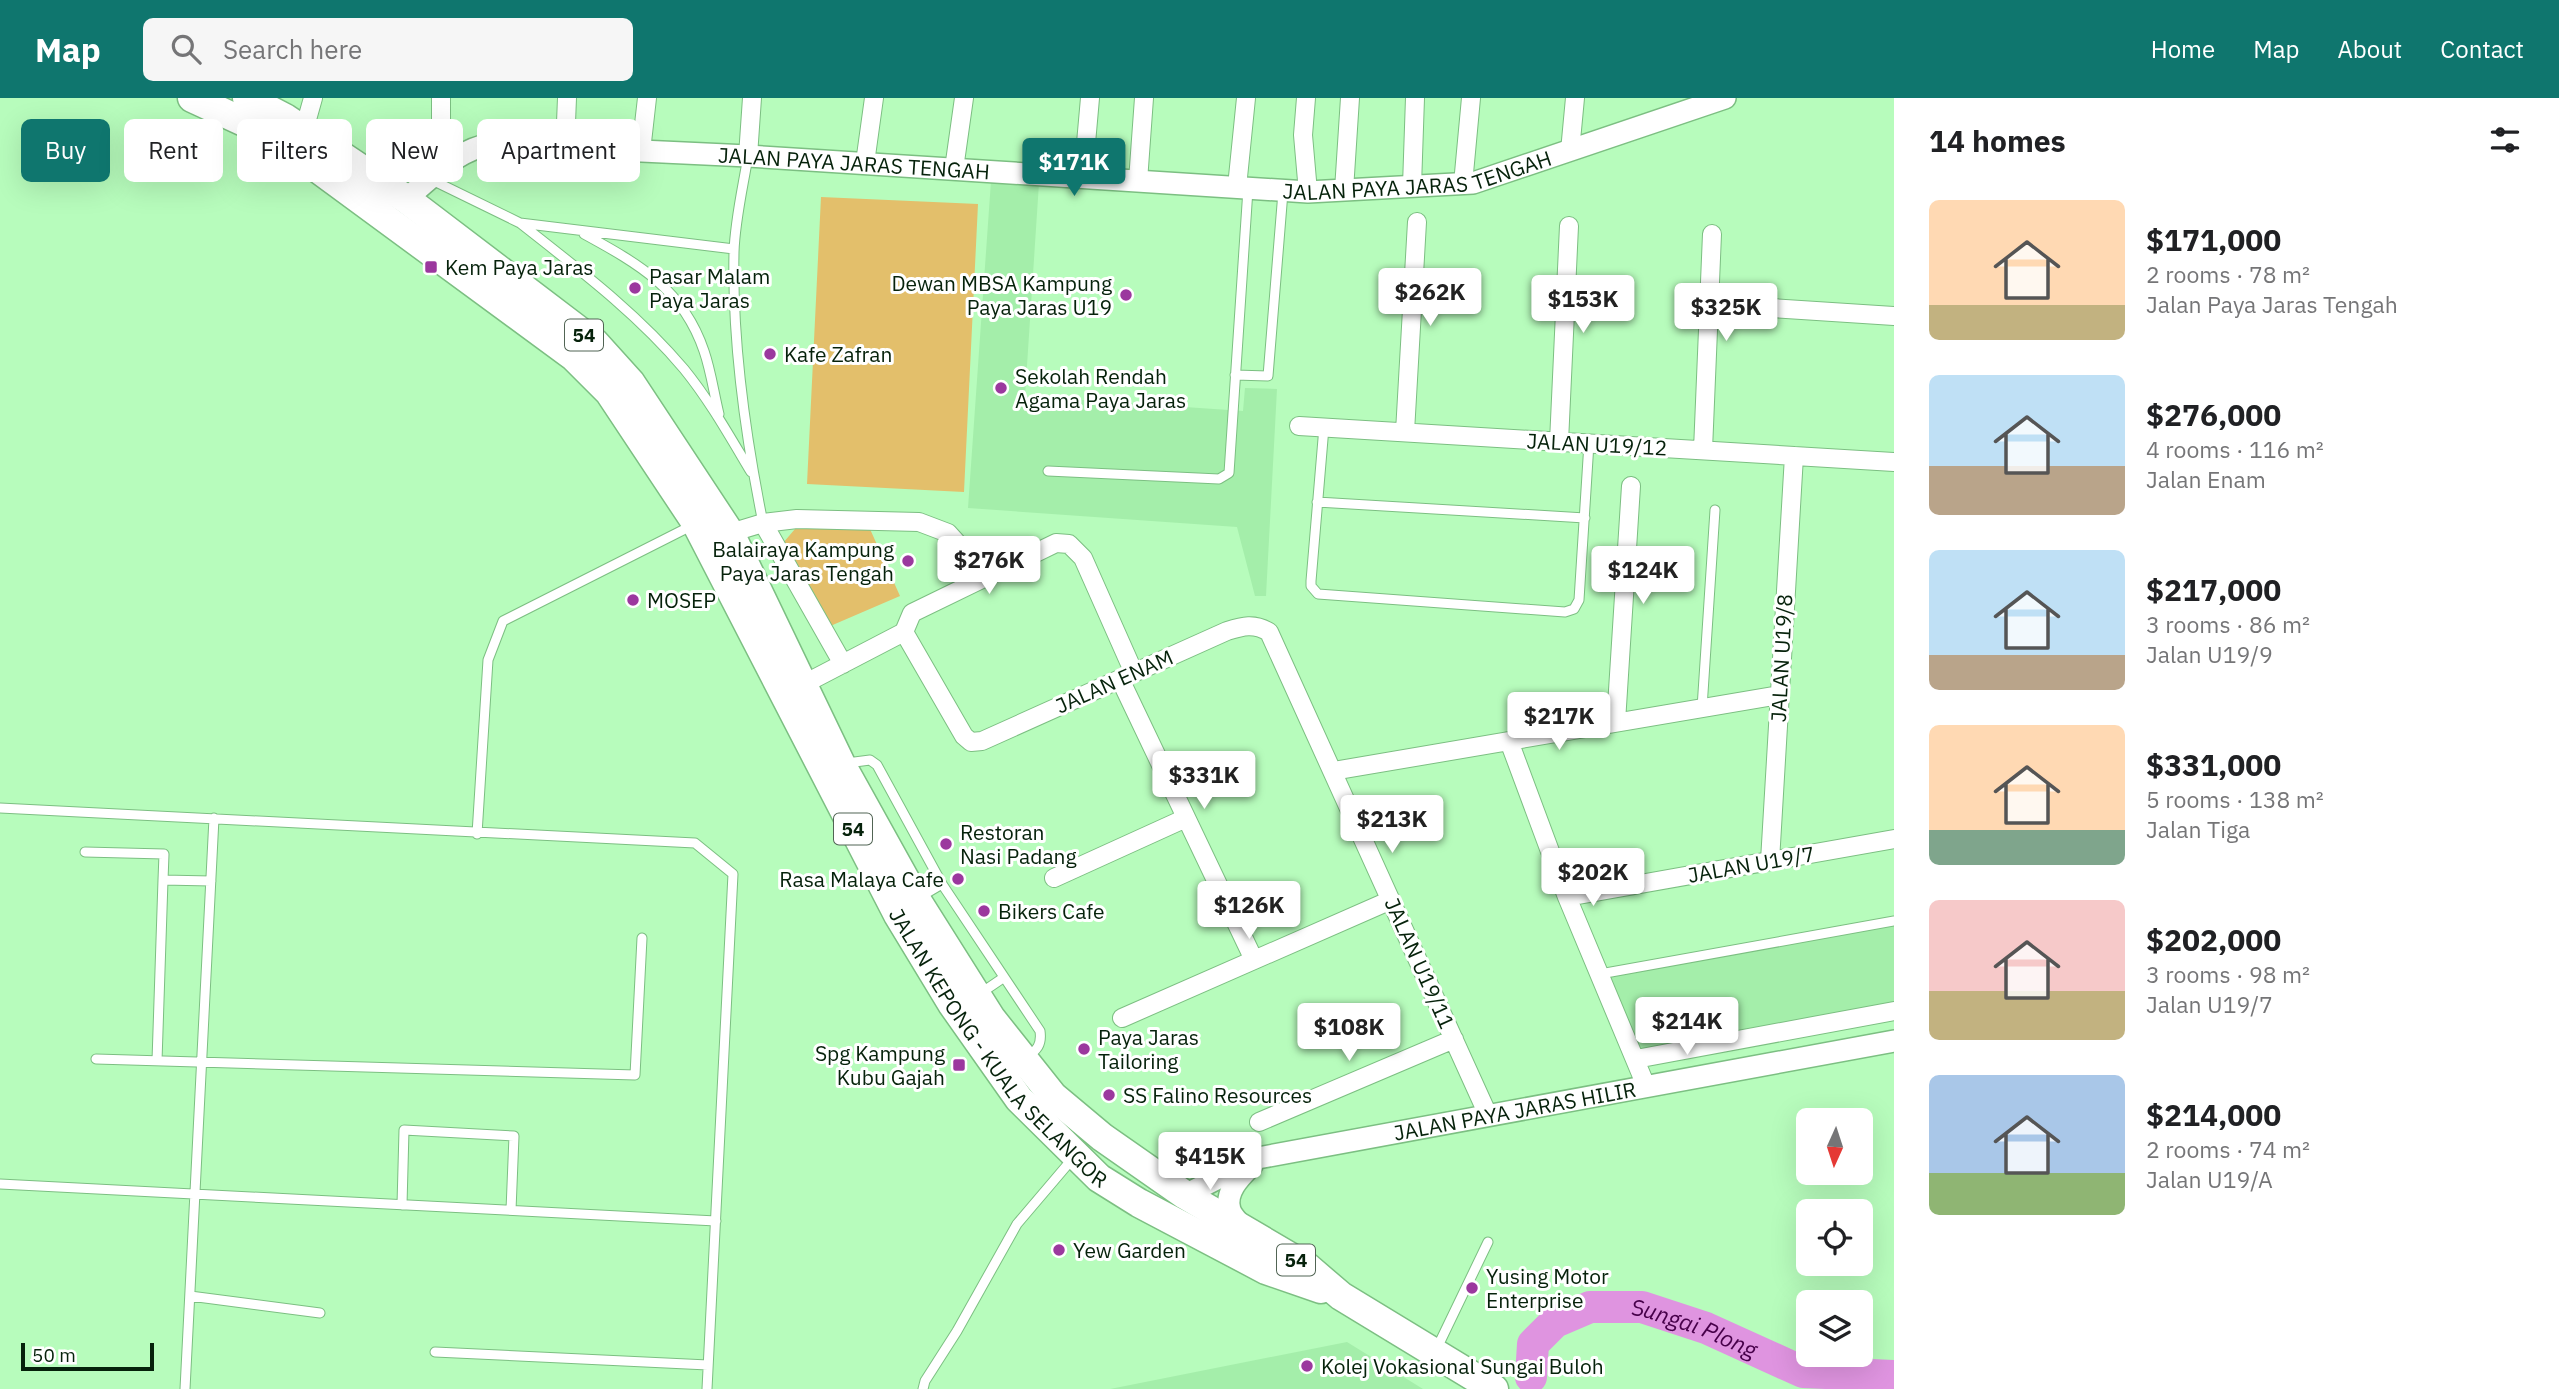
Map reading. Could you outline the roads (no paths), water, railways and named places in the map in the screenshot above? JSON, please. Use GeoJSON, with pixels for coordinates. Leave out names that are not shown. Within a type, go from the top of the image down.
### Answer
{"type":"FeatureCollection","features":[{"type":"Feature","properties":{"kind":"highway","name":"JALAN KEPONG - KUALA SELANGOR"},"geometry":{"type":"LineString","coordinates":[[192,98],[272,135],[575,357],[609,392],[715,523],[898,915],[953,1004],[1018,1099],[1099,1178],[1139,1203],[1266,1270],[1341,1296]]}},
{"type":"Feature","properties":{"kind":"highway","name":"JALAN KEPONG - KUALA SELANGOR"},"geometry":{"type":"LineString","coordinates":[[259,101],[286,119]]}},
{"type":"Feature","properties":{"kind":"highway","name":"JALAN KEPONG - KUALA SELANGOR"},"geometry":{"type":"LineString","coordinates":[[352,163],[406,199],[594,342],[631,383],[715,523],[804,684],[841,764],[916,899],[977,996],[1052,1096],[1071,1113],[1185,1195],[1306,1266],[1341,1296],[1494,1389]]}},
{"type":"Feature","properties":{"kind":"highway"},"geometry":{"type":"LineString","coordinates":[[1018,1099],[1126,1181],[1157,1196],[1185,1195],[1188,1212],[1200,1227],[1255,1259],[1266,1270]]}},
{"type":"Feature","properties":{"kind":"street"},"geometry":{"type":"LineString","coordinates":[[307,119],[313,98]]}},
{"type":"Feature","properties":{"kind":"street"},"geometry":{"type":"LineString","coordinates":[[440,119],[441,98]]}},
{"type":"Feature","properties":{"kind":"street"},"geometry":{"type":"LineString","coordinates":[[566,119],[567,98]]}},
{"type":"Feature","properties":{"kind":"street"},"geometry":{"type":"LineString","coordinates":[[641,150],[647,98]]}},
{"type":"Feature","properties":{"kind":"street"},"geometry":{"type":"LineString","coordinates":[[748,156],[752,98]]}},
{"type":"Feature","properties":{"kind":"street"},"geometry":{"type":"LineString","coordinates":[[865,163],[874,98]]}},
{"type":"Feature","properties":{"kind":"street"},"geometry":{"type":"LineString","coordinates":[[954,169],[964,98]]}},
{"type":"Feature","properties":{"kind":"street"},"geometry":{"type":"LineString","coordinates":[[1083,177],[1090,98]]}},
{"type":"Feature","properties":{"kind":"street"},"geometry":{"type":"LineString","coordinates":[[1138,181],[1144,98]]}},
{"type":"Feature","properties":{"kind":"street"},"geometry":{"type":"LineString","coordinates":[[1243,187],[1247,98]]}},
{"type":"Feature","properties":{"kind":"street"},"geometry":{"type":"LineString","coordinates":[[1306,98],[1303,135],[1308,192]]}},
{"type":"Feature","properties":{"kind":"street"},"geometry":{"type":"LineString","coordinates":[[1344,190],[1350,98]]}},
{"type":"Feature","properties":{"kind":"street"},"geometry":{"type":"LineString","coordinates":[[1412,187],[1415,98]]}},
{"type":"Feature","properties":{"kind":"street"},"geometry":{"type":"LineString","coordinates":[[1463,184],[1471,98]]}},
{"type":"Feature","properties":{"kind":"street"},"geometry":{"type":"LineString","coordinates":[[1570,150],[1575,98]]}},
{"type":"Feature","properties":{"kind":"street","name":"JALAN PAYA JARAS TENGAH"},"geometry":{"type":"LineString","coordinates":[[641,150],[1308,192],[1473,183],[1694,103],[1725,98]]}},
{"type":"Feature","properties":{"kind":"street","name":"JALAN PAYA JARAS TENGAH"},"geometry":{"type":"LineString","coordinates":[[406,199],[427,182]]}},
{"type":"Feature","properties":{"kind":"street"},"geometry":{"type":"LineString","coordinates":[[1405,432],[1417,222]]}},
{"type":"Feature","properties":{"kind":"street"},"geometry":{"type":"LineString","coordinates":[[1559,442],[1569,226]]}},
{"type":"Feature","properties":{"kind":"street"},"geometry":{"type":"LineString","coordinates":[[1703,450],[1712,234]]}},
{"type":"Feature","properties":{"kind":"street"},"geometry":{"type":"LineString","coordinates":[[1709,304],[1894,316]]}},
{"type":"Feature","properties":{"kind":"street","name":"JALAN U19/12"},"geometry":{"type":"LineString","coordinates":[[1299,426],[1894,462]]}},
{"type":"Feature","properties":{"kind":"street","name":"JALAN U19/8"},"geometry":{"type":"LineString","coordinates":[[1770,861],[1794,456]]}},
{"type":"Feature","properties":{"kind":"street"},"geometry":{"type":"LineString","coordinates":[[1616,722],[1631,486]]}},
{"type":"Feature","properties":{"kind":"street"},"geometry":{"type":"LineString","coordinates":[[715,523],[763,523],[797,519],[919,523],[948,533],[967,554],[982,577]]}},
{"type":"Feature","properties":{"kind":"street"},"geometry":{"type":"LineString","coordinates":[[763,523],[842,664]]}},
{"type":"Feature","properties":{"kind":"street"},"geometry":{"type":"LineString","coordinates":[[804,684],[904,632],[912,613],[1044,547],[1069,544],[1083,558],[1127,676],[1186,818],[1254,960]]}},
{"type":"Feature","properties":{"kind":"street","name":"JALAN ENAM"},"geometry":{"type":"LineString","coordinates":[[904,632],[964,736],[971,742],[982,741],[1227,631],[1244,625],[1259,626]]}},
{"type":"Feature","properties":{"kind":"street","name":"JALAN U19/11"},"geometry":{"type":"LineString","coordinates":[[1259,626],[1269,632],[1274,642],[1488,1115]]}},
{"type":"Feature","properties":{"kind":"street"},"geometry":{"type":"LineString","coordinates":[[1333,771],[1779,695]]}},
{"type":"Feature","properties":{"kind":"street"},"geometry":{"type":"LineString","coordinates":[[1509,741],[1567,897],[1646,1086]]}},
{"type":"Feature","properties":{"kind":"street"},"geometry":{"type":"LineString","coordinates":[[1054,878],[1186,818]]}},
{"type":"Feature","properties":{"kind":"street","name":"JALAN U19/7"},"geometry":{"type":"LineString","coordinates":[[1567,897],[1894,839]]}},
{"type":"Feature","properties":{"kind":"street"},"geometry":{"type":"LineString","coordinates":[[1122,1018],[1391,900]]}},
{"type":"Feature","properties":{"kind":"street"},"geometry":{"type":"LineString","coordinates":[[1636,1059],[1894,1011]]}},
{"type":"Feature","properties":{"kind":"street"},"geometry":{"type":"LineString","coordinates":[[1259,1122],[1454,1039]]}},
{"type":"Feature","properties":{"kind":"street","name":"JALAN PAYA JARAS HILIR"},"geometry":{"type":"LineString","coordinates":[[1185,1195],[1258,1158],[1894,1041]]}},
{"type":"Feature","properties":{"kind":"street"},"geometry":{"type":"LineString","coordinates":[[1247,1232],[1230,1210],[1231,1194],[1237,1181],[1258,1158]]}},
{"type":"Feature","properties":{"kind":"lane"},"geometry":{"type":"LineString","coordinates":[[748,156],[734,249],[736,350],[763,523]]}},
{"type":"Feature","properties":{"kind":"lane"},"geometry":{"type":"LineString","coordinates":[[448,182],[520,223],[594,282],[636,320],[683,368],[720,419],[754,476]]}},
{"type":"Feature","properties":{"kind":"lane"},"geometry":{"type":"LineString","coordinates":[[1048,471],[1223,478],[1230,469],[1243,187]]}},
{"type":"Feature","properties":{"kind":"lane"},"geometry":{"type":"LineString","coordinates":[[1235,375],[1268,376],[1283,190]]}},
{"type":"Feature","properties":{"kind":"lane"},"geometry":{"type":"LineString","coordinates":[[520,223],[734,249]]}},
{"type":"Feature","properties":{"kind":"lane"},"geometry":{"type":"LineString","coordinates":[[580,231],[634,261],[664,284],[688,315],[705,351],[720,419]]}},
{"type":"Feature","properties":{"kind":"lane"},"geometry":{"type":"LineString","coordinates":[[1324,427],[1311,581],[1311,586],[1318,594],[1565,612],[1574,609],[1579,600],[1589,443]]}},
{"type":"Feature","properties":{"kind":"lane"},"geometry":{"type":"LineString","coordinates":[[1317,502],[1585,518]]}},
{"type":"Feature","properties":{"kind":"lane"},"geometry":{"type":"LineString","coordinates":[[1702,708],[1715,510]]}},
{"type":"Feature","properties":{"kind":"lane"},"geometry":{"type":"LineString","coordinates":[[477,834],[488,660],[503,621],[715,523]]}},
{"type":"Feature","properties":{"kind":"lane"},"geometry":{"type":"LineString","coordinates":[[841,764],[866,760],[877,765],[942,884],[1040,1031],[1041,1041],[1037,1049],[1024,1059]]}},
{"type":"Feature","properties":{"kind":"lane"},"geometry":{"type":"LineString","coordinates":[[0,808],[695,843],[733,874],[707,1389]]}},
{"type":"Feature","properties":{"kind":"lane"},"geometry":{"type":"LineString","coordinates":[[185,1389],[214,818]]}},
{"type":"Feature","properties":{"kind":"lane"},"geometry":{"type":"LineString","coordinates":[[85,852],[164,854],[157,1060]]}},
{"type":"Feature","properties":{"kind":"lane"},"geometry":{"type":"LineString","coordinates":[[163,880],[211,881]]}},
{"type":"Feature","properties":{"kind":"lane"},"geometry":{"type":"LineString","coordinates":[[916,899],[942,884]]}},
{"type":"Feature","properties":{"kind":"lane"},"geometry":{"type":"LineString","coordinates":[[1600,974],[1894,921]]}},
{"type":"Feature","properties":{"kind":"lane"},"geometry":{"type":"LineString","coordinates":[[96,1059],[635,1075],[642,938]]}},
{"type":"Feature","properties":{"kind":"lane"},"geometry":{"type":"LineString","coordinates":[[977,996],[1003,978]]}},
{"type":"Feature","properties":{"kind":"lane"},"geometry":{"type":"LineString","coordinates":[[402,1205],[404,1129],[514,1136],[511,1210]]}},
{"type":"Feature","properties":{"kind":"lane"},"geometry":{"type":"LineString","coordinates":[[923,1389],[925,1381],[957,1331],[1017,1224],[1075,1156]]}},
{"type":"Feature","properties":{"kind":"lane"},"geometry":{"type":"LineString","coordinates":[[0,1184],[716,1221]]}},
{"type":"Feature","properties":{"kind":"lane"},"geometry":{"type":"LineString","coordinates":[[1435,1353],[1488,1242]]}},
{"type":"Feature","properties":{"kind":"lane"},"geometry":{"type":"LineString","coordinates":[[190,1296],[320,1313]]}},
{"type":"Feature","properties":{"kind":"lane"},"geometry":{"type":"LineString","coordinates":[[435,1352],[708,1365]]}},
{"type":"Feature","properties":{"kind":"waterway","name":"Sungai Plong"},"geometry":{"type":"LineString","coordinates":[[1531,1377],[1533,1344],[1555,1322],[1590,1307],[1642,1307],[1706,1328],[1803,1372],[1894,1376]]}},
{"type":"Feature","properties":{"kind":"place","name":"Kem Paya Jaras"},"geometry":{"type":"Point","coordinates":[431,267]}},
{"type":"Feature","properties":{"kind":"place","name":"Pasar Malam Paya Jaras"},"geometry":{"type":"Point","coordinates":[635,288]}},
{"type":"Feature","properties":{"kind":"place","name":"Dewan MBSA Kampung Paya Jaras U19"},"geometry":{"type":"Point","coordinates":[1126,295]}},
{"type":"Feature","properties":{"kind":"place","name":"Kafe Zafran"},"geometry":{"type":"Point","coordinates":[770,354]}},
{"type":"Feature","properties":{"kind":"place","name":"Sekolah Rendah Agama Paya Jaras"},"geometry":{"type":"Point","coordinates":[1001,388]}},
{"type":"Feature","properties":{"kind":"place","name":"Balairaya Kampung Paya Jaras Tengah"},"geometry":{"type":"Point","coordinates":[908,561]}},
{"type":"Feature","properties":{"kind":"place","name":"MOSEP"},"geometry":{"type":"Point","coordinates":[633,600]}},
{"type":"Feature","properties":{"kind":"place","name":"Restoran Nasi Padang"},"geometry":{"type":"Point","coordinates":[946,844]}},
{"type":"Feature","properties":{"kind":"place","name":"Rasa Malaya Cafe"},"geometry":{"type":"Point","coordinates":[958,879]}},
{"type":"Feature","properties":{"kind":"place","name":"Bikers Cafe"},"geometry":{"type":"Point","coordinates":[984,911]}},
{"type":"Feature","properties":{"kind":"place","name":"Paya Jaras Tailoring"},"geometry":{"type":"Point","coordinates":[1084,1049]}},
{"type":"Feature","properties":{"kind":"place","name":"Spg Kampung Kubu Gajah"},"geometry":{"type":"Point","coordinates":[959,1065]}},
{"type":"Feature","properties":{"kind":"place","name":"SS Falino Resources"},"geometry":{"type":"Point","coordinates":[1109,1095]}},
{"type":"Feature","properties":{"kind":"place","name":"Yew Garden"},"geometry":{"type":"Point","coordinates":[1059,1250]}},
{"type":"Feature","properties":{"kind":"place","name":"Yusing Motor Enterprise"},"geometry":{"type":"Point","coordinates":[1472,1288]}},
{"type":"Feature","properties":{"kind":"place","name":"Kolej Vokasional Sungai Buloh"},"geometry":{"type":"Point","coordinates":[1307,1366]}}]}
